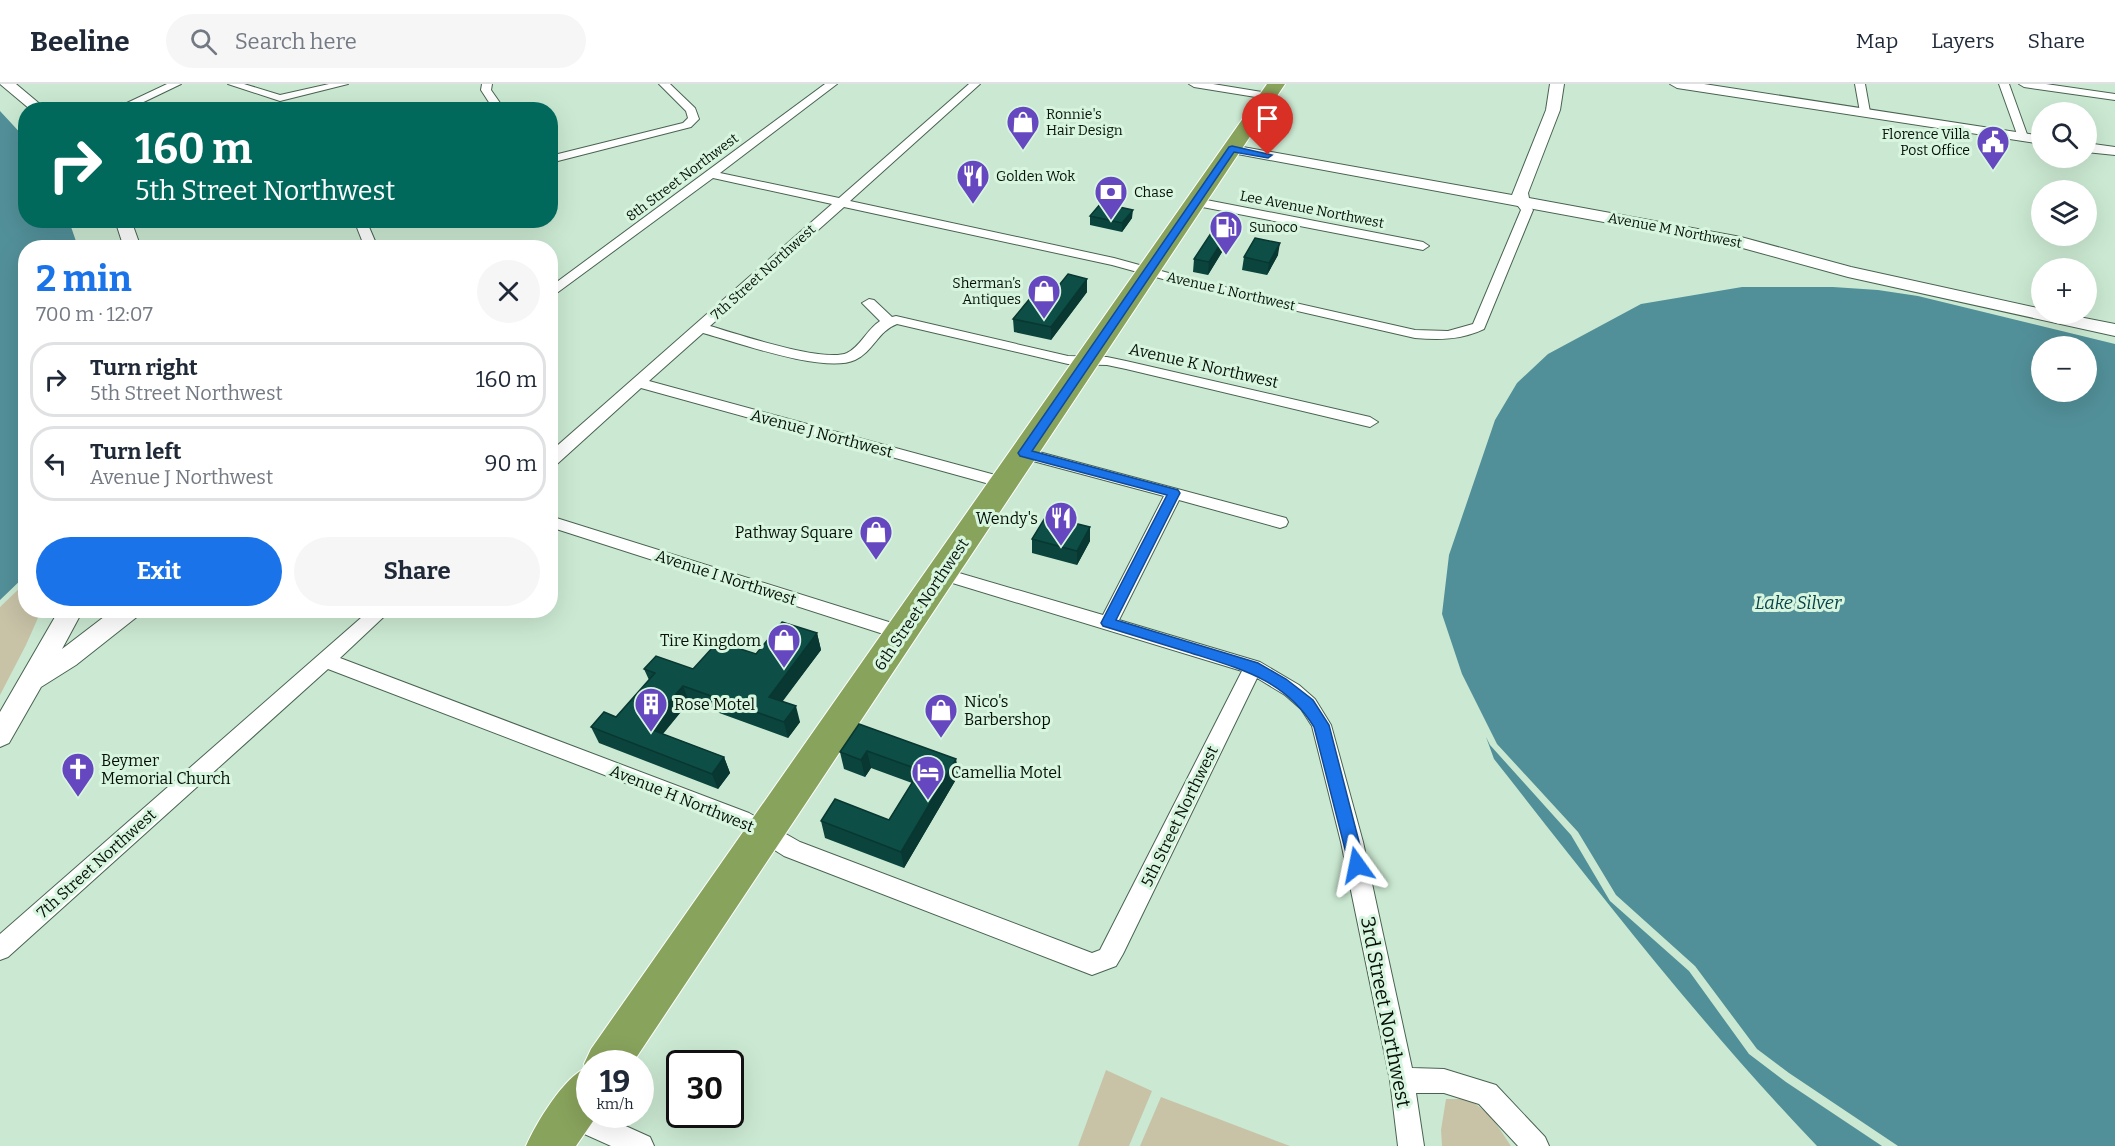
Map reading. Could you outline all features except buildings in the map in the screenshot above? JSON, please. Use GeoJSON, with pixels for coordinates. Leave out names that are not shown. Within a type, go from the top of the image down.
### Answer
{"type":"FeatureCollection","features":[{"type":"Feature","properties":{"kind":"highway","name":"6th Street Northwest"},"geometry":{"type":"LineString","coordinates":[[616,1050],[1272,90]]}},
{"type":"Feature","properties":{"kind":"street"},"geometry":{"type":"LineString","coordinates":[[7,84],[30,102]]}},
{"type":"Feature","properties":{"kind":"street"},"geometry":{"type":"LineString","coordinates":[[135,102],[176,84]]}},
{"type":"Feature","properties":{"kind":"street"},"geometry":{"type":"LineString","coordinates":[[232,84],[280,98],[343,84]]}},
{"type":"Feature","properties":{"kind":"street"},"geometry":{"type":"LineString","coordinates":[[487,84],[486,90],[494,102]]}},
{"type":"Feature","properties":{"kind":"street"},"geometry":{"type":"LineString","coordinates":[[558,157],[687,125],[694,119],[691,110],[664,84]]}},
{"type":"Feature","properties":{"kind":"street","name":"8th Street Northwest"},"geometry":{"type":"LineString","coordinates":[[558,288],[832,84]]}},
{"type":"Feature","properties":{"kind":"street","name":"7th Street Northwest"},"geometry":{"type":"LineString","coordinates":[[558,454],[975,84]]}},
{"type":"Feature","properties":{"kind":"street"},"geometry":{"type":"LineString","coordinates":[[1194,84],[1272,90]]}},
{"type":"Feature","properties":{"kind":"street"},"geometry":{"type":"LineString","coordinates":[[1521,202],[1520,193],[1553,110],[1557,84]]}},
{"type":"Feature","properties":{"kind":"street"},"geometry":{"type":"LineString","coordinates":[[1677,84],[2031,138]]}},
{"type":"Feature","properties":{"kind":"street"},"geometry":{"type":"LineString","coordinates":[[1860,84],[1865,112]]}},
{"type":"Feature","properties":{"kind":"street"},"geometry":{"type":"LineString","coordinates":[[2004,84],[2023,137]]}},
{"type":"Feature","properties":{"kind":"street"},"geometry":{"type":"LineString","coordinates":[[2024,84],[2115,97]]}},
{"type":"Feature","properties":{"kind":"street"},"geometry":{"type":"LineString","coordinates":[[280,98],[283,102]]}},
{"type":"Feature","properties":{"kind":"street","name":"Avenue M Northwest"},"geometry":{"type":"LineString","coordinates":[[1232,149],[1741,242],[1842,271],[2115,330]]}},
{"type":"Feature","properties":{"kind":"street"},"geometry":{"type":"LineString","coordinates":[[2097,149],[2115,151]]}},
{"type":"Feature","properties":{"kind":"street","name":"Avenue L Northwest"},"geometry":{"type":"LineString","coordinates":[[710,174],[1149,271],[1415,334],[1449,337],[1468,332],[1479,326],[1527,210],[1521,202]]}},
{"type":"Feature","properties":{"kind":"street","name":"Lee Avenue Northwest"},"geometry":{"type":"LineString","coordinates":[[1196,202],[1423,246]]}},
{"type":"Feature","properties":{"kind":"street"},"geometry":{"type":"LineString","coordinates":[[700,328],[809,356],[837,360],[848,358],[855,353],[878,328],[889,322],[869,303]]}},
{"type":"Feature","properties":{"kind":"street","name":"Avenue K Northwest"},"geometry":{"type":"LineString","coordinates":[[889,322],[905,322],[1068,360],[1107,361],[1135,366],[1370,422]]}},
{"type":"Feature","properties":{"kind":"street","name":"Avenue J Northwest"},"geometry":{"type":"LineString","coordinates":[[639,382],[1004,483]]}},
{"type":"Feature","properties":{"kind":"street"},"geometry":{"type":"LineString","coordinates":[[1024,453],[1280,522]]}},
{"type":"Feature","properties":{"kind":"street"},"geometry":{"type":"LineString","coordinates":[[1108,623],[1174,493]]}},
{"type":"Feature","properties":{"kind":"street","name":"Avenue I Northwest"},"geometry":{"type":"LineString","coordinates":[[558,524],[902,633]]}},
{"type":"Feature","properties":{"kind":"street"},"geometry":{"type":"LineString","coordinates":[[942,574],[1253,667]]}},
{"type":"Feature","properties":{"kind":"street"},"geometry":{"type":"LineString","coordinates":[[0,736],[67,618]]}},
{"type":"Feature","properties":{"kind":"street"},"geometry":{"type":"LineString","coordinates":[[33,680],[67,658],[120,618]]}},
{"type":"Feature","properties":{"kind":"street","name":"7th Street Northwest"},"geometry":{"type":"LineString","coordinates":[[0,949],[373,618]]}},
{"type":"Feature","properties":{"kind":"street","name":"Avenue H Northwest"},"geometry":{"type":"LineString","coordinates":[[326,660],[404,692],[742,819],[792,849],[1092,964],[1102,961]]}},
{"type":"Feature","properties":{"kind":"street","name":"3rd Street Northwest"},"geometry":{"type":"LineString","coordinates":[[1253,667],[1292,690],[1308,704],[1321,725],[1352,842],[1402,1080],[1411,1146]]}},
{"type":"Feature","properties":{"kind":"street","name":"5th Street Northwest"},"geometry":{"type":"LineString","coordinates":[[1102,961],[1108,958],[1115,946],[1253,667]]}},
{"type":"Feature","properties":{"kind":"street"},"geometry":{"type":"LineString","coordinates":[[1402,1080],[1444,1081],[1487,1094],[1536,1146]]}},
{"type":"Feature","properties":{"kind":"street"},"geometry":{"type":"LineString","coordinates":[[570,1116],[641,1146]]}},
{"type":"Feature","properties":{"kind":"shaded area"},"geometry":{"type":"Polygon","coordinates":[[[18,590],[18,618],[38,618],[0,695],[0,607],[18,590]]]}},
{"type":"Feature","properties":{"kind":"shaded area"},"geometry":{"type":"Polygon","coordinates":[[[1106,1070],[1152,1091],[1129,1146],[1078,1146],[1106,1070]]]}},
{"type":"Feature","properties":{"kind":"shaded area"},"geometry":{"type":"Polygon","coordinates":[[[1161,1097],[1290,1146],[1140,1146],[1161,1097]]]}},
{"type":"Feature","properties":{"kind":"shaded area"},"geometry":{"type":"Polygon","coordinates":[[[1446,1099],[1469,1099],[1491,1116],[1511,1146],[1442,1146],[1441,1130],[1446,1099]]]}},
{"type":"Feature","properties":{"kind":"water"},"geometry":{"type":"Polygon","coordinates":[[[0,111],[18,130],[18,228],[71,228],[76,240],[18,240],[18,583],[0,600],[0,111]]]}},
{"type":"Feature","properties":{"kind":"water","name":"Lake Silver"},"geometry":{"type":"Polygon","coordinates":[[[1742,287],[1833,287],[1878,290],[1918,296],[2082,336],[2031,336],[2031,402],[2097,402],[2097,340],[2115,344],[2115,1146],[1898,1146],[1757,1049],[1695,966],[1616,895],[1578,832],[1497,744],[1462,674],[1442,614],[1449,555],[1495,420],[1517,383],[1548,354],[1641,304],[1742,287]]]}},
{"type":"Feature","properties":{"kind":"water"},"geometry":{"type":"Polygon","coordinates":[[[1486,737],[1490,745],[1571,835],[1610,901],[1689,971],[1749,1054],[1786,1082],[1882,1146],[1817,1146],[1732,1053],[1651,957],[1494,759],[1486,737]]]}},
{"type":"Feature","properties":{"kind":"place","name":"Ronnie's Hair Design"},"geometry":{"type":"Point","coordinates":[1023,151]}},
{"type":"Feature","properties":{"kind":"place","name":"Florence Villa Post Office"},"geometry":{"type":"Point","coordinates":[1993,171]}},
{"type":"Feature","properties":{"kind":"place","name":"Golden Wok"},"geometry":{"type":"Point","coordinates":[973,205]}},
{"type":"Feature","properties":{"kind":"place","name":"Chase"},"geometry":{"type":"Point","coordinates":[1111,221]}},
{"type":"Feature","properties":{"kind":"place","name":"Sunoco"},"geometry":{"type":"Point","coordinates":[1226,256]}},
{"type":"Feature","properties":{"kind":"place","name":"Sherman’s Antiques"},"geometry":{"type":"Point","coordinates":[1044,320]}},
{"type":"Feature","properties":{"kind":"place","name":"Wendy's"},"geometry":{"type":"Point","coordinates":[1061,547]}},
{"type":"Feature","properties":{"kind":"place","name":"Pathway Square"},"geometry":{"type":"Point","coordinates":[876,561]}},
{"type":"Feature","properties":{"kind":"place","name":"Tire Kingdom"},"geometry":{"type":"Point","coordinates":[784,669]}},
{"type":"Feature","properties":{"kind":"place","name":"Rose Motel"},"geometry":{"type":"Point","coordinates":[651,733]}},
{"type":"Feature","properties":{"kind":"place","name":"Nico's Barbershop"},"geometry":{"type":"Point","coordinates":[941,739]}},
{"type":"Feature","properties":{"kind":"place","name":"Beymer Memorial Church"},"geometry":{"type":"Point","coordinates":[78,798]}},
{"type":"Feature","properties":{"kind":"place","name":"Camellia Motel"},"geometry":{"type":"Point","coordinates":[928,801]}},
{"type":"Feature","properties":{"kind":"route"},"geometry":{"type":"LineString","coordinates":[[1268,155],[1232,149],[1024,453],[1174,493],[1108,623],[1253,667],[1270,675],[1308,704],[1321,725],[1357,865]]}}]}
